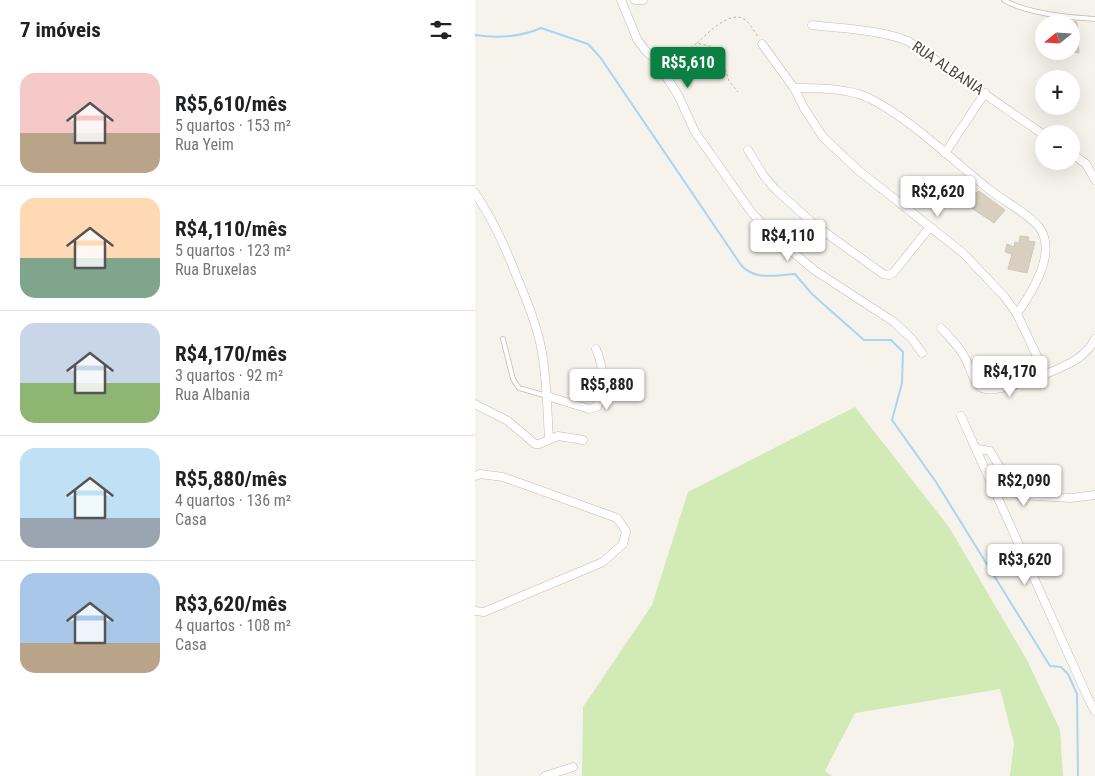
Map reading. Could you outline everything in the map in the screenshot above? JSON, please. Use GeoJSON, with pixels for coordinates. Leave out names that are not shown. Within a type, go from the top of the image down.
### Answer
{"type":"FeatureCollection","features":[{"type":"Feature","properties":{"kind":"street"},"geometry":{"type":"LineString","coordinates":[[621,0],[632,30],[645,50],[655,59],[678,95],[695,132],[752,213],[773,236],[814,270],[894,322],[912,339],[923,354]]}},
{"type":"Feature","properties":{"kind":"street"},"geometry":{"type":"LineString","coordinates":[[635,0],[643,0]]}},
{"type":"Feature","properties":{"kind":"street","name":"RUA ALBANIA"},"geometry":{"type":"LineString","coordinates":[[811,25],[866,30],[894,35],[908,41],[1035,129]]}},
{"type":"Feature","properties":{"kind":"street"},"geometry":{"type":"LineString","coordinates":[[762,44],[794,88],[804,108],[823,137],[858,170],[963,253],[1003,296],[1017,314],[1045,373]]}},
{"type":"Feature","properties":{"kind":"street"},"geometry":{"type":"LineString","coordinates":[[794,88],[831,90],[869,98],[909,125],[1039,227],[1044,237],[1046,248],[1043,262],[1031,294],[1017,314]]}},
{"type":"Feature","properties":{"kind":"street"},"geometry":{"type":"LineString","coordinates":[[945,153],[985,93]]}},
{"type":"Feature","properties":{"kind":"street"},"geometry":{"type":"LineString","coordinates":[[748,150],[763,176],[800,212],[859,258],[883,274],[894,272],[931,227]]}},
{"type":"Feature","properties":{"kind":"street"},"geometry":{"type":"LineString","coordinates":[[1080,160],[1086,164],[1095,180]]}},
{"type":"Feature","properties":{"kind":"street"},"geometry":{"type":"LineString","coordinates":[[475,193],[486,208],[500,235],[529,304],[541,346],[547,396],[549,439]]}},
{"type":"Feature","properties":{"kind":"street"},"geometry":{"type":"LineString","coordinates":[[941,328],[965,356],[978,384],[983,388],[999,390],[1014,386],[1075,360],[1086,352],[1095,339]]}},
{"type":"Feature","properties":{"kind":"street"},"geometry":{"type":"LineString","coordinates":[[547,396],[589,409],[597,407],[602,396],[602,362],[596,349]]}},
{"type":"Feature","properties":{"kind":"street"},"geometry":{"type":"LineString","coordinates":[[475,404],[508,421],[535,444],[559,436],[583,440]]}},
{"type":"Feature","properties":{"kind":"street"},"geometry":{"type":"LineString","coordinates":[[961,416],[978,449],[1014,535],[1087,698],[1095,711]]}},
{"type":"Feature","properties":{"kind":"street"},"geometry":{"type":"LineString","coordinates":[[978,449],[990,451],[1013,490],[1019,494],[1071,498],[1095,496]]}},
{"type":"Feature","properties":{"kind":"street"},"geometry":{"type":"LineString","coordinates":[[475,476],[480,474],[503,477],[617,518],[626,531],[623,544],[603,562],[484,612],[475,611]]}},
{"type":"Feature","properties":{"kind":"street"},"geometry":{"type":"LineString","coordinates":[[545,776],[573,767]]}},
{"type":"Feature","properties":{"kind":"lane"},"geometry":{"type":"LineString","coordinates":[[1004,0],[1024,9],[1095,19]]}},
{"type":"Feature","properties":{"kind":"lane"},"geometry":{"type":"LineString","coordinates":[[503,338],[513,379],[519,388],[547,396]]}},
{"type":"Feature","properties":{"kind":"path"},"geometry":{"type":"LineString","coordinates":[[645,50],[684,54],[723,22],[736,17],[744,19],[762,44]]}},
{"type":"Feature","properties":{"kind":"path"},"geometry":{"type":"LineString","coordinates":[[697,44],[709,46],[721,56],[729,81],[738,92]]}},
{"type":"Feature","properties":{"kind":"green space"},"geometry":{"type":"Polygon","coordinates":[[[855,407],[949,527],[1027,660],[1060,730],[1063,776],[1010,776],[1014,743],[1000,689],[855,713],[825,771],[832,776],[582,776],[583,707],[652,605],[688,492],[855,407]]]}},
{"type":"Feature","properties":{"kind":"building"},"geometry":{"type":"Polygon","coordinates":[[[979,191],[1005,210],[994,223],[967,205],[971,196],[979,191]]]}},
{"type":"Feature","properties":{"kind":"building"},"geometry":{"type":"Polygon","coordinates":[[[1020,236],[1029,237],[1028,241],[1035,242],[1027,273],[1008,269],[1012,254],[1005,252],[1007,244],[1014,247],[1015,242],[1019,243],[1020,236]]]}},
{"type":"Feature","properties":{"kind":"waterway"},"geometry":{"type":"LineString","coordinates":[[475,35],[508,36],[541,28],[588,44],[600,57],[741,265],[759,275],[795,274],[812,294],[864,340],[891,340],[903,352],[902,383],[892,420],[936,482],[1050,666],[1061,667],[1068,674],[1077,694],[1078,776]]}}]}
